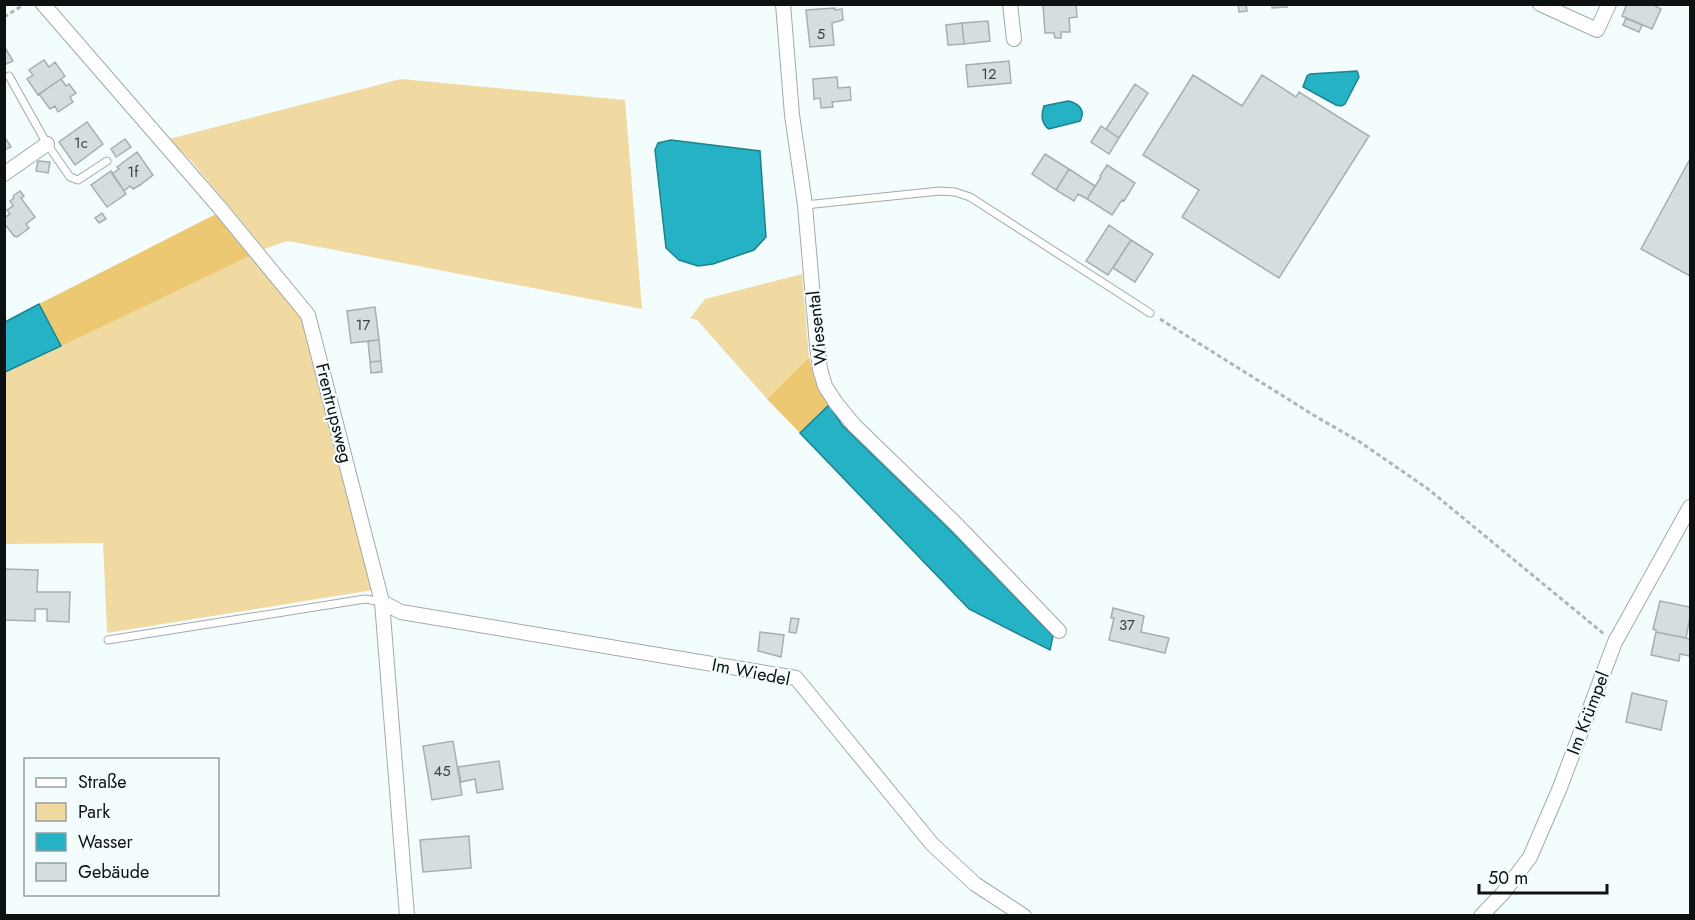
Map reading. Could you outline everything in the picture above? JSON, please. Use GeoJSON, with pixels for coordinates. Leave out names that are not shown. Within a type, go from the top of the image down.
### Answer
{"type":"FeatureCollection","features":[{"type":"Feature","properties":{"kind":"street","name":"Frentrupsweg"},"geometry":{"type":"LineString","coordinates":[[43,4],[220,208],[308,315],[382,602],[407,915]]}},
{"type":"Feature","properties":{"kind":"street","name":"Wiesental"},"geometry":{"type":"LineString","coordinates":[[783,4],[792,115],[805,205],[817,345],[825,386],[854,425],[956,524],[1059,631]]}},
{"type":"Feature","properties":{"kind":"street"},"geometry":{"type":"LineString","coordinates":[[1010,4],[1014,39]]}},
{"type":"Feature","properties":{"kind":"street"},"geometry":{"type":"LineString","coordinates":[[1540,4],[1596,30],[1609,4]]}},
{"type":"Feature","properties":{"kind":"street"},"geometry":{"type":"LineString","coordinates":[[4,174],[47,144]]}},
{"type":"Feature","properties":{"kind":"street","name":"Im Krümpel"},"geometry":{"type":"LineString","coordinates":[[1481,915],[1503,893],[1530,857],[1559,790],[1615,642],[1690,507]]}},
{"type":"Feature","properties":{"kind":"street","name":"Im Wiedel"},"geometry":{"type":"LineString","coordinates":[[382,602],[400,612],[796,678],[932,844],[975,884],[1024,915]]}},
{"type":"Feature","properties":{"kind":"lane"},"geometry":{"type":"LineString","coordinates":[[9,76],[47,144],[70,177],[78,180],[107,161]]}},
{"type":"Feature","properties":{"kind":"lane"},"geometry":{"type":"LineString","coordinates":[[805,205],[940,191],[955,192],[970,197],[1150,313]]}},
{"type":"Feature","properties":{"kind":"lane"},"geometry":{"type":"LineString","coordinates":[[108,640],[365,599],[382,602]]}},
{"type":"Feature","properties":{"kind":"path"},"geometry":{"type":"LineString","coordinates":[[4,17],[25,4]]}},
{"type":"Feature","properties":{"kind":"path"},"geometry":{"type":"LineString","coordinates":[[1150,313],[1360,442],[1418,483],[1615,642]]}},
{"type":"Feature","properties":{"kind":"green space"},"geometry":{"type":"Polygon","coordinates":[[[401,79],[625,100],[642,309],[288,241],[264,249],[193,163],[169,139],[401,79]]]}},
{"type":"Feature","properties":{"kind":"green space"},"geometry":{"type":"Polygon","coordinates":[[[252,255],[303,316],[373,590],[107,633],[103,543],[5,544],[4,372],[252,255]]]}},
{"type":"Feature","properties":{"kind":"green space"},"geometry":{"type":"Polygon","coordinates":[[[802,274],[809,357],[767,399],[697,320],[690,318],[705,299],[802,274]]]}},
{"type":"Feature","properties":{"kind":"shaded area"},"geometry":{"type":"Polygon","coordinates":[[[216,214],[252,255],[61,346],[39,304],[216,214]]]}},
{"type":"Feature","properties":{"kind":"shaded area"},"geometry":{"type":"Polygon","coordinates":[[[809,357],[815,381],[829,405],[800,433],[767,399],[809,357]]]}},
{"type":"Feature","properties":{"kind":"water"},"geometry":{"type":"Polygon","coordinates":[[[1357,71],[1359,77],[1345,104],[1341,106],[1303,87],[1310,74],[1357,71]]]}},
{"type":"Feature","properties":{"kind":"water"},"geometry":{"type":"Polygon","coordinates":[[[1068,101],[1082,111],[1080,121],[1049,129],[1042,119],[1044,106],[1068,101]]]}},
{"type":"Feature","properties":{"kind":"water"},"geometry":{"type":"Polygon","coordinates":[[[671,140],[760,151],[766,237],[754,250],[713,264],[698,266],[679,260],[666,248],[655,150],[658,143],[671,140]]]}},
{"type":"Feature","properties":{"kind":"water"},"geometry":{"type":"Polygon","coordinates":[[[39,304],[61,346],[5,372],[5,322],[39,304]]]}},
{"type":"Feature","properties":{"kind":"water"},"geometry":{"type":"Polygon","coordinates":[[[829,405],[842,425],[946,526],[1053,636],[1050,650],[969,609],[800,433],[829,405]]]}},
{"type":"Feature","properties":{"kind":"building"},"geometry":{"type":"Polygon","coordinates":[[[1076,4],[1077,17],[1069,18],[1070,32],[1061,32],[1061,38],[1055,38],[1054,33],[1045,33],[1043,5],[1076,4]]]}},
{"type":"Feature","properties":{"kind":"building"},"geometry":{"type":"Polygon","coordinates":[[[1238,4],[1246,4],[1247,11],[1239,12],[1238,4]]]}},
{"type":"Feature","properties":{"kind":"building"},"geometry":{"type":"Polygon","coordinates":[[[1272,4],[1287,4],[1287,7],[1272,8],[1272,4]]]}},
{"type":"Feature","properties":{"kind":"building"},"geometry":{"type":"Polygon","coordinates":[[[1627,4],[1652,4],[1661,9],[1652,29],[1622,16],[1627,4]]]}},
{"type":"Feature","properties":{"kind":"building"},"geometry":{"type":"Polygon","coordinates":[[[835,8],[835,10],[842,9],[843,20],[832,23],[834,45],[810,47],[806,10],[835,8]]]}},
{"type":"Feature","properties":{"kind":"building"},"geometry":{"type":"Polygon","coordinates":[[[1626,18],[1642,25],[1639,32],[1623,25],[1626,18]]]}},
{"type":"Feature","properties":{"kind":"building"},"geometry":{"type":"Polygon","coordinates":[[[988,21],[990,41],[964,44],[962,23],[988,21]]]}},
{"type":"Feature","properties":{"kind":"building"},"geometry":{"type":"Polygon","coordinates":[[[962,23],[964,44],[948,45],[946,25],[962,23]]]}},
{"type":"Feature","properties":{"kind":"building"},"geometry":{"type":"Polygon","coordinates":[[[4,46],[13,61],[4,65],[4,46]]]}},
{"type":"Feature","properties":{"kind":"building"},"geometry":{"type":"Polygon","coordinates":[[[44,60],[49,67],[55,62],[65,76],[38,95],[27,79],[33,75],[29,70],[44,60]]]}},
{"type":"Feature","properties":{"kind":"building"},"geometry":{"type":"Polygon","coordinates":[[[1009,61],[1011,83],[968,87],[966,65],[1009,61]]]}},
{"type":"Feature","properties":{"kind":"building"},"geometry":{"type":"Polygon","coordinates":[[[1193,75],[1242,106],[1262,75],[1296,97],[1299,92],[1369,136],[1279,278],[1182,217],[1199,190],[1143,155],[1193,75]]]}},
{"type":"Feature","properties":{"kind":"building"},"geometry":{"type":"Polygon","coordinates":[[[837,77],[838,88],[850,87],[851,100],[832,102],[833,107],[821,108],[820,98],[814,99],[813,79],[837,77]]]}},
{"type":"Feature","properties":{"kind":"building"},"geometry":{"type":"Polygon","coordinates":[[[61,79],[66,86],[69,84],[76,93],[70,97],[73,102],[58,112],[55,106],[50,109],[39,94],[61,79]]]}},
{"type":"Feature","properties":{"kind":"building"},"geometry":{"type":"Polygon","coordinates":[[[1135,84],[1148,93],[1119,138],[1106,129],[1135,84]]]}},
{"type":"Feature","properties":{"kind":"building"},"geometry":{"type":"Polygon","coordinates":[[[87,122],[103,144],[75,165],[59,142],[87,122]]]}},
{"type":"Feature","properties":{"kind":"building"},"geometry":{"type":"Polygon","coordinates":[[[1101,126],[1119,138],[1109,154],[1091,142],[1101,126]]]}},
{"type":"Feature","properties":{"kind":"building"},"geometry":{"type":"Polygon","coordinates":[[[4,136],[11,147],[4,150],[4,136]]]}},
{"type":"Feature","properties":{"kind":"building"},"geometry":{"type":"Polygon","coordinates":[[[125,139],[131,147],[116,157],[111,149],[125,139]]]}},
{"type":"Feature","properties":{"kind":"building"},"geometry":{"type":"Polygon","coordinates":[[[137,152],[153,175],[133,189],[130,186],[124,191],[112,174],[119,169],[117,167],[137,152]]]}},
{"type":"Feature","properties":{"kind":"building"},"geometry":{"type":"Polygon","coordinates":[[[1045,154],[1069,169],[1056,190],[1032,174],[1045,154]]]}},
{"type":"Feature","properties":{"kind":"building"},"geometry":{"type":"Polygon","coordinates":[[[1690,159],[1690,276],[1641,249],[1690,159]]]}},
{"type":"Feature","properties":{"kind":"building"},"geometry":{"type":"Polygon","coordinates":[[[38,161],[50,162],[48,173],[36,171],[38,161]]]}},
{"type":"Feature","properties":{"kind":"building"},"geometry":{"type":"Polygon","coordinates":[[[1107,165],[1135,183],[1112,215],[1087,199],[1107,165]]]}},
{"type":"Feature","properties":{"kind":"building"},"geometry":{"type":"Polygon","coordinates":[[[1069,169],[1095,186],[1087,199],[1078,194],[1074,201],[1056,190],[1069,169]]]}},
{"type":"Feature","properties":{"kind":"building"},"geometry":{"type":"Polygon","coordinates":[[[111,171],[126,194],[107,207],[91,185],[111,171]]]}},
{"type":"Feature","properties":{"kind":"building"},"geometry":{"type":"Polygon","coordinates":[[[20,191],[24,196],[21,198],[35,217],[26,224],[29,228],[17,237],[4,223],[4,218],[10,214],[7,210],[13,206],[10,201],[20,191]]]}},
{"type":"Feature","properties":{"kind":"building"},"geometry":{"type":"Polygon","coordinates":[[[102,213],[106,219],[99,223],[95,218],[102,213]]]}},
{"type":"Feature","properties":{"kind":"building"},"geometry":{"type":"Polygon","coordinates":[[[1109,225],[1131,240],[1108,275],[1086,261],[1109,225]]]}},
{"type":"Feature","properties":{"kind":"building"},"geometry":{"type":"Polygon","coordinates":[[[1131,240],[1153,254],[1135,282],[1113,268],[1131,240]]]}},
{"type":"Feature","properties":{"kind":"building"},"geometry":{"type":"Polygon","coordinates":[[[375,307],[379,340],[351,343],[347,311],[375,307]]]}},
{"type":"Feature","properties":{"kind":"building"},"geometry":{"type":"Polygon","coordinates":[[[379,340],[381,361],[370,362],[368,341],[379,340]]]}},
{"type":"Feature","properties":{"kind":"building"},"geometry":{"type":"Polygon","coordinates":[[[381,361],[382,372],[371,373],[370,362],[381,361]]]}},
{"type":"Feature","properties":{"kind":"building"},"geometry":{"type":"Polygon","coordinates":[[[4,569],[38,570],[37,592],[70,592],[69,622],[47,621],[47,609],[35,609],[35,621],[4,620],[4,569]]]}},
{"type":"Feature","properties":{"kind":"building"},"geometry":{"type":"Polygon","coordinates":[[[1660,601],[1690,607],[1686,638],[1656,632],[1653,629],[1660,601]]]}},
{"type":"Feature","properties":{"kind":"building"},"geometry":{"type":"Polygon","coordinates":[[[1113,608],[1144,616],[1141,632],[1169,638],[1165,653],[1109,640],[1114,618],[1111,618],[1113,608]]]}},
{"type":"Feature","properties":{"kind":"building"},"geometry":{"type":"Polygon","coordinates":[[[791,618],[799,619],[796,633],[789,632],[791,618]]]}},
{"type":"Feature","properties":{"kind":"building"},"geometry":{"type":"Polygon","coordinates":[[[760,632],[784,635],[781,657],[758,651],[760,632]]]}},
{"type":"Feature","properties":{"kind":"building"},"geometry":{"type":"Polygon","coordinates":[[[1656,632],[1690,639],[1690,656],[1680,654],[1679,661],[1651,655],[1656,632]]]}},
{"type":"Feature","properties":{"kind":"building"},"geometry":{"type":"Polygon","coordinates":[[[1632,693],[1667,701],[1661,730],[1626,722],[1632,693]]]}},
{"type":"Feature","properties":{"kind":"building"},"geometry":{"type":"Polygon","coordinates":[[[453,741],[462,795],[432,800],[423,746],[453,741]]]}},
{"type":"Feature","properties":{"kind":"building"},"geometry":{"type":"Polygon","coordinates":[[[499,761],[503,789],[477,793],[475,779],[461,782],[458,767],[499,761]]]}},
{"type":"Feature","properties":{"kind":"building"},"geometry":{"type":"Polygon","coordinates":[[[469,836],[471,868],[423,872],[420,840],[469,836]]]}}]}
